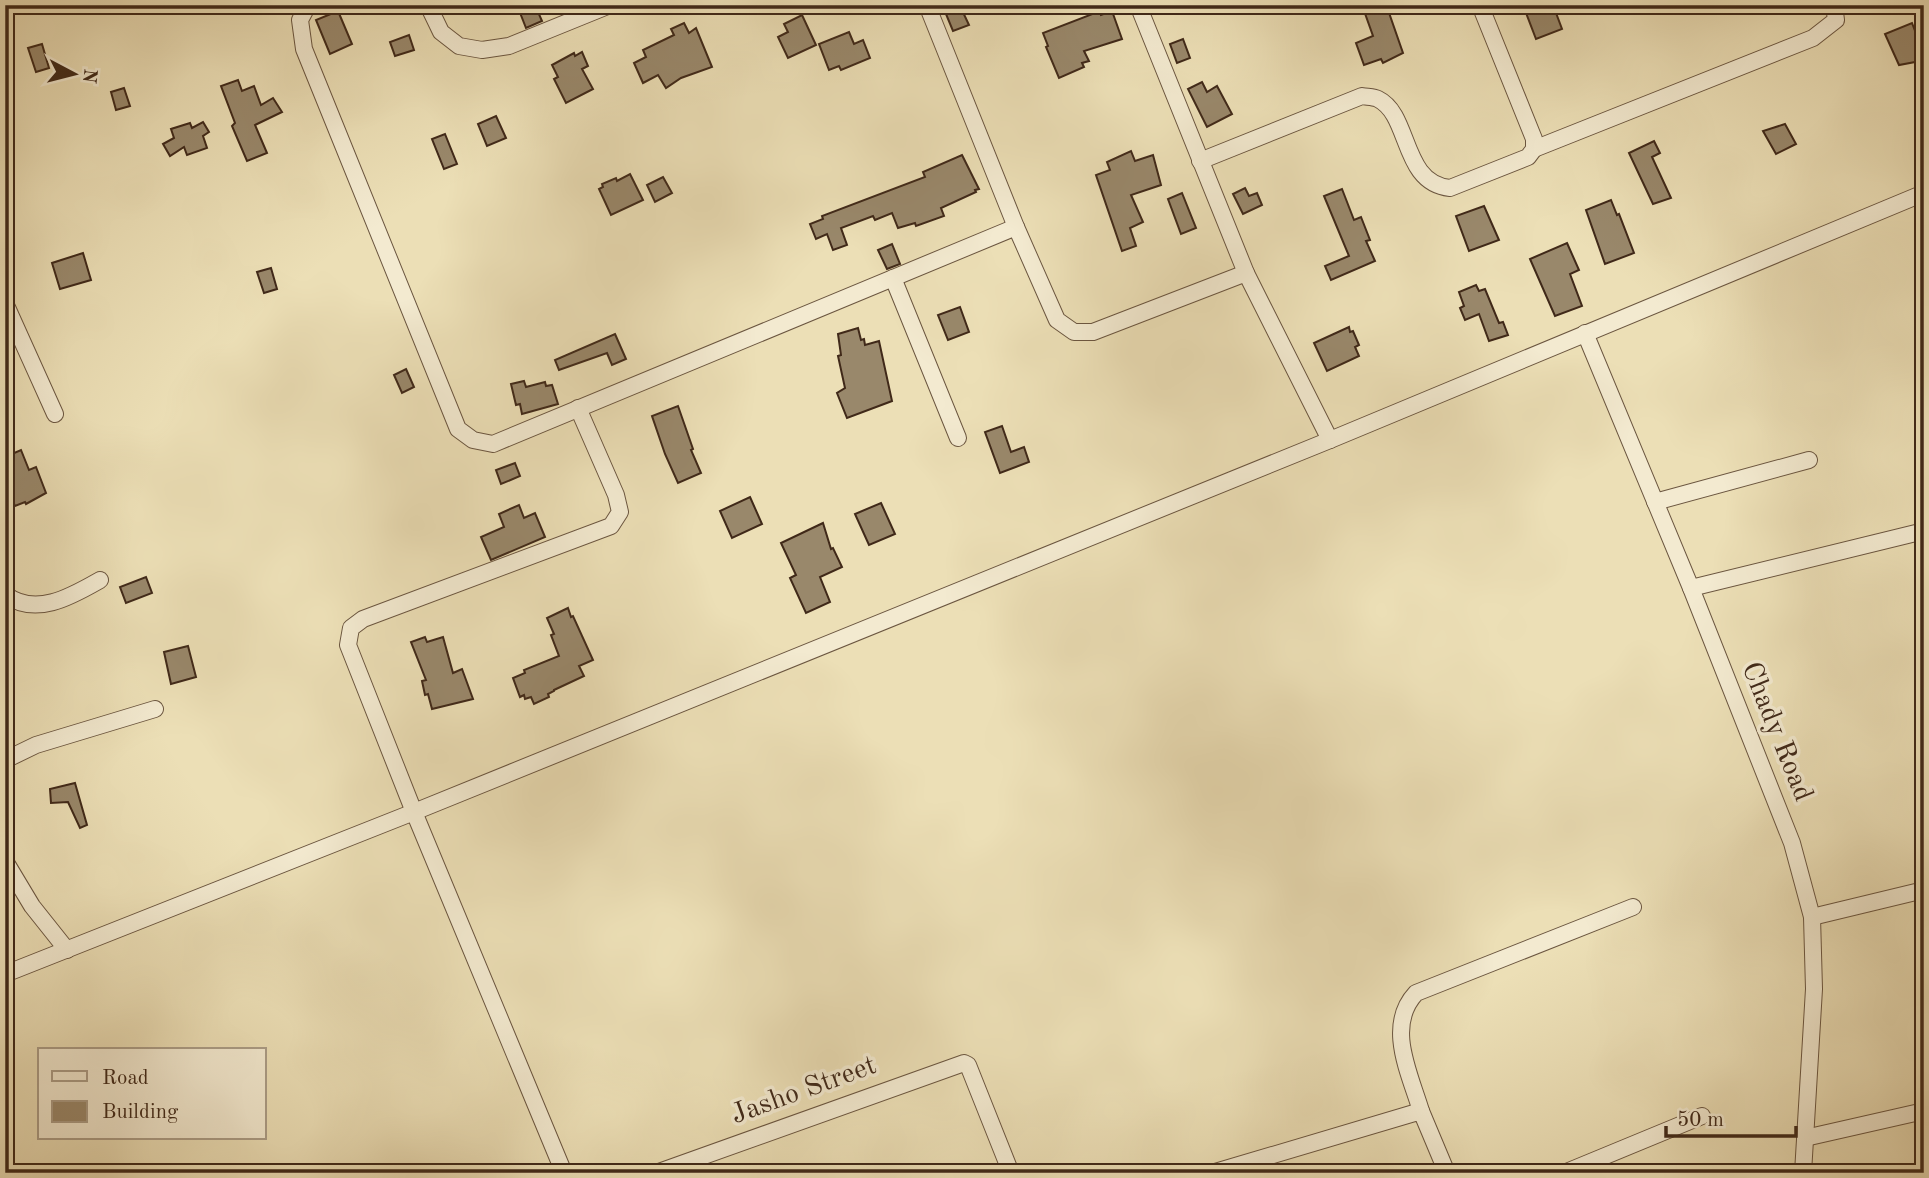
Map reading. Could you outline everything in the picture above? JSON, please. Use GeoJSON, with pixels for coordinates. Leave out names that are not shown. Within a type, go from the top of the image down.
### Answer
{"type":"FeatureCollection","features":[{"type":"Feature","properties":{"kind":"street"},"geometry":{"type":"LineString","coordinates":[[308,5],[300,20],[304,49],[458,429],[473,440],[493,443],[1016,227]]}},
{"type":"Feature","properties":{"kind":"street"},"geometry":{"type":"LineString","coordinates":[[428,5],[441,32],[460,46],[482,50],[509,46],[610,5]]}},
{"type":"Feature","properties":{"kind":"street"},"geometry":{"type":"LineString","coordinates":[[927,5],[1016,227],[1057,320],[1074,332],[1093,332],[1246,273]]}},
{"type":"Feature","properties":{"kind":"street"},"geometry":{"type":"LineString","coordinates":[[1138,5],[1246,273],[1330,440]]}},
{"type":"Feature","properties":{"kind":"street"},"geometry":{"type":"LineString","coordinates":[[1480,5],[1534,139],[1534,149]]}},
{"type":"Feature","properties":{"kind":"street"},"geometry":{"type":"LineString","coordinates":[[1200,161],[1362,96],[1377,98],[1389,106],[1423,178],[1437,187],[1450,188],[1528,157],[1534,149],[1813,38],[1836,20],[1834,5]]}},
{"type":"Feature","properties":{"kind":"street"},"geometry":{"type":"LineString","coordinates":[[5,974],[414,812],[1330,440],[1924,193]]}},
{"type":"Feature","properties":{"kind":"street"},"geometry":{"type":"LineString","coordinates":[[894,278],[958,438]]}},
{"type":"Feature","properties":{"kind":"street"},"geometry":{"type":"LineString","coordinates":[[5,303],[55,414]]}},
{"type":"Feature","properties":{"kind":"street","name":"Chady Road"},"geometry":{"type":"LineString","coordinates":[[1585,333],[1793,843],[1812,917],[1814,989],[1803,1173]]}},
{"type":"Feature","properties":{"kind":"street"},"geometry":{"type":"LineString","coordinates":[[565,1173],[414,812],[348,645],[351,628],[363,619],[611,526],[620,512],[616,495],[578,408]]}},
{"type":"Feature","properties":{"kind":"street"},"geometry":{"type":"LineString","coordinates":[[1655,502],[1809,460]]}},
{"type":"Feature","properties":{"kind":"street"},"geometry":{"type":"LineString","coordinates":[[1691,588],[1924,531]]}},
{"type":"Feature","properties":{"kind":"street"},"geometry":{"type":"LineString","coordinates":[[5,594],[23,604],[60,602],[100,580]]}},
{"type":"Feature","properties":{"kind":"street"},"geometry":{"type":"LineString","coordinates":[[5,760],[36,744],[155,709]]}},
{"type":"Feature","properties":{"kind":"street"},"geometry":{"type":"LineString","coordinates":[[5,861],[32,906],[67,950]]}},
{"type":"Feature","properties":{"kind":"street"},"geometry":{"type":"LineString","coordinates":[[1812,917],[1924,890]]}},
{"type":"Feature","properties":{"kind":"street"},"geometry":{"type":"LineString","coordinates":[[1447,1173],[1421,1111],[1400,1040],[1401,1018],[1408,1002],[1416,993],[1633,907]]}},
{"type":"Feature","properties":{"kind":"street","name":"Jasho Street"},"geometry":{"type":"LineString","coordinates":[[656,1173],[959,1063],[968,1065],[1011,1173]]}},
{"type":"Feature","properties":{"kind":"street"},"geometry":{"type":"LineString","coordinates":[[1212,1173],[1421,1111]]}},
{"type":"Feature","properties":{"kind":"street"},"geometry":{"type":"LineString","coordinates":[[1805,1138],[1924,1111]]}},
{"type":"Feature","properties":{"kind":"street"},"geometry":{"type":"LineString","coordinates":[[1564,1173],[1702,1116]]}},
{"type":"Feature","properties":{"kind":"building"},"geometry":{"type":"Polygon","coordinates":[[[517,5],[535,5],[542,21],[526,28],[517,5]]]}},
{"type":"Feature","properties":{"kind":"building"},"geometry":{"type":"Polygon","coordinates":[[[1362,5],[1383,5],[1386,11],[1388,10],[1403,53],[1383,63],[1381,59],[1364,65],[1356,43],[1373,36],[1362,5]]]}},
{"type":"Feature","properties":{"kind":"building"},"geometry":{"type":"Polygon","coordinates":[[[1523,5],[1553,5],[1562,29],[1536,39],[1523,5]]]}},
{"type":"Feature","properties":{"kind":"building"},"geometry":{"type":"Polygon","coordinates":[[[961,8],[969,25],[953,31],[946,14],[961,8]]]}},
{"type":"Feature","properties":{"kind":"building"},"geometry":{"type":"Polygon","coordinates":[[[338,11],[352,44],[330,54],[316,20],[338,11]]]}},
{"type":"Feature","properties":{"kind":"building"},"geometry":{"type":"Polygon","coordinates":[[[1100,11],[1101,15],[1112,11],[1122,39],[1084,51],[1089,61],[1082,63],[1084,67],[1059,78],[1043,33],[1100,11]]]}},
{"type":"Feature","properties":{"kind":"building"},"geometry":{"type":"Polygon","coordinates":[[[802,15],[816,45],[788,58],[778,37],[788,32],[784,24],[802,15]]]}},
{"type":"Feature","properties":{"kind":"building"},"geometry":{"type":"Polygon","coordinates":[[[684,23],[689,33],[696,28],[712,67],[681,78],[666,88],[658,75],[643,83],[634,63],[646,57],[643,50],[674,35],[671,29],[684,23]]]}},
{"type":"Feature","properties":{"kind":"building"},"geometry":{"type":"Polygon","coordinates":[[[1912,23],[1917,36],[1924,33],[1924,56],[1915,62],[1899,65],[1885,34],[1912,23]]]}},
{"type":"Feature","properties":{"kind":"building"},"geometry":{"type":"Polygon","coordinates":[[[849,32],[854,44],[863,40],[870,58],[841,70],[839,66],[829,70],[819,44],[849,32]]]}},
{"type":"Feature","properties":{"kind":"building"},"geometry":{"type":"Polygon","coordinates":[[[409,35],[414,50],[395,56],[390,42],[409,35]]]}},
{"type":"Feature","properties":{"kind":"building"},"geometry":{"type":"Polygon","coordinates":[[[1183,39],[1190,58],[1177,63],[1170,44],[1183,39]]]}},
{"type":"Feature","properties":{"kind":"building"},"geometry":{"type":"Polygon","coordinates":[[[42,44],[49,68],[36,72],[28,48],[42,44]]]}},
{"type":"Feature","properties":{"kind":"building"},"geometry":{"type":"Polygon","coordinates":[[[582,52],[588,66],[582,69],[593,89],[566,103],[554,79],[558,77],[552,65],[574,53],[575,56],[582,52]]]}},
{"type":"Feature","properties":{"kind":"building"},"geometry":{"type":"Polygon","coordinates":[[[238,80],[242,91],[254,86],[261,105],[273,98],[282,112],[255,125],[267,153],[247,161],[232,126],[235,123],[221,86],[238,80]]]}},
{"type":"Feature","properties":{"kind":"building"},"geometry":{"type":"Polygon","coordinates":[[[1202,82],[1207,92],[1217,86],[1232,114],[1207,127],[1188,89],[1202,82]]]}},
{"type":"Feature","properties":{"kind":"building"},"geometry":{"type":"Polygon","coordinates":[[[124,88],[130,106],[116,110],[111,92],[124,88]]]}},
{"type":"Feature","properties":{"kind":"building"},"geometry":{"type":"Polygon","coordinates":[[[496,116],[506,138],[487,146],[478,124],[496,116]]]}},
{"type":"Feature","properties":{"kind":"building"},"geometry":{"type":"Polygon","coordinates":[[[203,122],[209,132],[203,136],[207,148],[187,155],[184,147],[170,156],[163,144],[174,138],[171,129],[190,123],[192,128],[203,122]]]}},
{"type":"Feature","properties":{"kind":"building"},"geometry":{"type":"Polygon","coordinates":[[[1785,124],[1796,144],[1776,154],[1763,131],[1785,124]]]}},
{"type":"Feature","properties":{"kind":"building"},"geometry":{"type":"Polygon","coordinates":[[[445,134],[457,164],[444,169],[432,139],[445,134]]]}},
{"type":"Feature","properties":{"kind":"building"},"geometry":{"type":"Polygon","coordinates":[[[1654,141],[1660,153],[1652,157],[1671,198],[1653,204],[1629,153],[1654,141]]]}},
{"type":"Feature","properties":{"kind":"building"},"geometry":{"type":"Polygon","coordinates":[[[1131,151],[1135,161],[1153,155],[1161,185],[1131,195],[1143,222],[1130,228],[1136,246],[1122,251],[1096,175],[1110,170],[1107,162],[1131,151]]]}},
{"type":"Feature","properties":{"kind":"building"},"geometry":{"type":"Polygon","coordinates":[[[962,155],[979,189],[941,208],[944,216],[916,226],[915,223],[898,228],[892,213],[875,220],[873,216],[841,228],[847,245],[833,250],[827,234],[816,239],[810,224],[823,219],[822,216],[925,177],[923,172],[962,155]]]}},
{"type":"Feature","properties":{"kind":"building"},"geometry":{"type":"Polygon","coordinates":[[[630,174],[643,200],[611,215],[599,189],[603,187],[602,184],[616,178],[617,181],[630,174]]]}},
{"type":"Feature","properties":{"kind":"building"},"geometry":{"type":"Polygon","coordinates":[[[663,177],[672,193],[655,202],[647,185],[663,177]]]}},
{"type":"Feature","properties":{"kind":"building"},"geometry":{"type":"Polygon","coordinates":[[[1245,188],[1249,196],[1257,193],[1262,205],[1243,214],[1233,194],[1245,188]]]}},
{"type":"Feature","properties":{"kind":"building"},"geometry":{"type":"Polygon","coordinates":[[[1342,189],[1354,220],[1361,217],[1370,240],[1366,241],[1375,261],[1331,280],[1325,266],[1349,256],[1324,196],[1342,189]]]}},
{"type":"Feature","properties":{"kind":"building"},"geometry":{"type":"Polygon","coordinates":[[[1182,193],[1196,228],[1181,234],[1168,199],[1182,193]]]}},
{"type":"Feature","properties":{"kind":"building"},"geometry":{"type":"Polygon","coordinates":[[[1611,200],[1634,253],[1605,264],[1586,210],[1611,200]]]}},
{"type":"Feature","properties":{"kind":"building"},"geometry":{"type":"Polygon","coordinates":[[[1484,206],[1499,240],[1469,251],[1456,216],[1484,206]]]}},
{"type":"Feature","properties":{"kind":"building"},"geometry":{"type":"Polygon","coordinates":[[[1567,243],[1579,270],[1570,274],[1582,306],[1555,316],[1530,259],[1567,243]]]}},
{"type":"Feature","properties":{"kind":"building"},"geometry":{"type":"Polygon","coordinates":[[[892,244],[900,264],[887,269],[878,250],[892,244]]]}},
{"type":"Feature","properties":{"kind":"building"},"geometry":{"type":"Polygon","coordinates":[[[83,253],[91,280],[60,289],[52,263],[83,253]]]}},
{"type":"Feature","properties":{"kind":"building"},"geometry":{"type":"Polygon","coordinates":[[[271,268],[277,289],[264,293],[257,272],[271,268]]]}},
{"type":"Feature","properties":{"kind":"building"},"geometry":{"type":"Polygon","coordinates":[[[1476,285],[1479,291],[1485,289],[1499,323],[1503,322],[1508,335],[1489,341],[1479,314],[1465,320],[1460,308],[1464,306],[1459,292],[1476,285]]]}},
{"type":"Feature","properties":{"kind":"building"},"geometry":{"type":"Polygon","coordinates":[[[960,307],[969,332],[948,340],[938,315],[960,307]]]}},
{"type":"Feature","properties":{"kind":"building"},"geometry":{"type":"Polygon","coordinates":[[[1349,327],[1359,345],[1355,347],[1359,356],[1327,371],[1314,343],[1349,327]]]}},
{"type":"Feature","properties":{"kind":"building"},"geometry":{"type":"Polygon","coordinates":[[[858,328],[865,345],[879,341],[892,401],[847,418],[837,393],[845,388],[838,356],[841,355],[838,334],[858,328]]]}},
{"type":"Feature","properties":{"kind":"building"},"geometry":{"type":"Polygon","coordinates":[[[615,334],[626,359],[612,365],[607,353],[559,370],[555,360],[615,334]]]}},
{"type":"Feature","properties":{"kind":"building"},"geometry":{"type":"Polygon","coordinates":[[[406,369],[414,387],[402,393],[394,375],[406,369]]]}},
{"type":"Feature","properties":{"kind":"building"},"geometry":{"type":"Polygon","coordinates":[[[524,381],[526,387],[545,382],[546,386],[552,385],[558,404],[522,414],[520,404],[516,405],[511,384],[524,381]]]}},
{"type":"Feature","properties":{"kind":"building"},"geometry":{"type":"Polygon","coordinates":[[[678,406],[701,473],[678,483],[652,416],[678,406]]]}},
{"type":"Feature","properties":{"kind":"building"},"geometry":{"type":"Polygon","coordinates":[[[1002,426],[1011,452],[1024,447],[1029,462],[1000,473],[985,432],[1002,426]]]}},
{"type":"Feature","properties":{"kind":"building"},"geometry":{"type":"Polygon","coordinates":[[[21,450],[29,470],[36,467],[46,493],[26,504],[25,502],[15,506],[5,484],[5,457],[21,450]]]}},
{"type":"Feature","properties":{"kind":"building"},"geometry":{"type":"Polygon","coordinates":[[[515,463],[520,476],[501,484],[496,470],[515,463]]]}},
{"type":"Feature","properties":{"kind":"building"},"geometry":{"type":"Polygon","coordinates":[[[750,497],[762,524],[732,538],[720,511],[750,497]]]}},
{"type":"Feature","properties":{"kind":"building"},"geometry":{"type":"Polygon","coordinates":[[[881,503],[895,534],[869,545],[855,514],[881,503]]]}},
{"type":"Feature","properties":{"kind":"building"},"geometry":{"type":"Polygon","coordinates":[[[519,505],[524,518],[535,513],[545,537],[491,560],[481,537],[504,527],[499,514],[519,505]]]}},
{"type":"Feature","properties":{"kind":"building"},"geometry":{"type":"Polygon","coordinates":[[[823,523],[831,549],[833,548],[842,567],[820,577],[830,602],[806,613],[790,578],[796,575],[781,543],[823,523]]]}},
{"type":"Feature","properties":{"kind":"building"},"geometry":{"type":"Polygon","coordinates":[[[146,577],[152,593],[126,603],[120,587],[146,577]]]}},
{"type":"Feature","properties":{"kind":"building"},"geometry":{"type":"Polygon","coordinates":[[[568,608],[593,660],[579,666],[584,676],[554,690],[548,694],[549,697],[534,704],[531,697],[520,697],[513,678],[525,673],[524,670],[559,656],[547,618],[568,608]]]}},
{"type":"Feature","properties":{"kind":"building"},"geometry":{"type":"Polygon","coordinates":[[[425,637],[427,642],[443,637],[453,673],[462,669],[473,699],[432,709],[422,681],[426,680],[411,642],[425,637]]]}},
{"type":"Feature","properties":{"kind":"building"},"geometry":{"type":"Polygon","coordinates":[[[188,646],[196,677],[171,684],[164,652],[188,646]]]}},
{"type":"Feature","properties":{"kind":"building"},"geometry":{"type":"Polygon","coordinates":[[[75,783],[87,825],[80,828],[68,802],[51,803],[50,789],[75,783]]]}}]}
